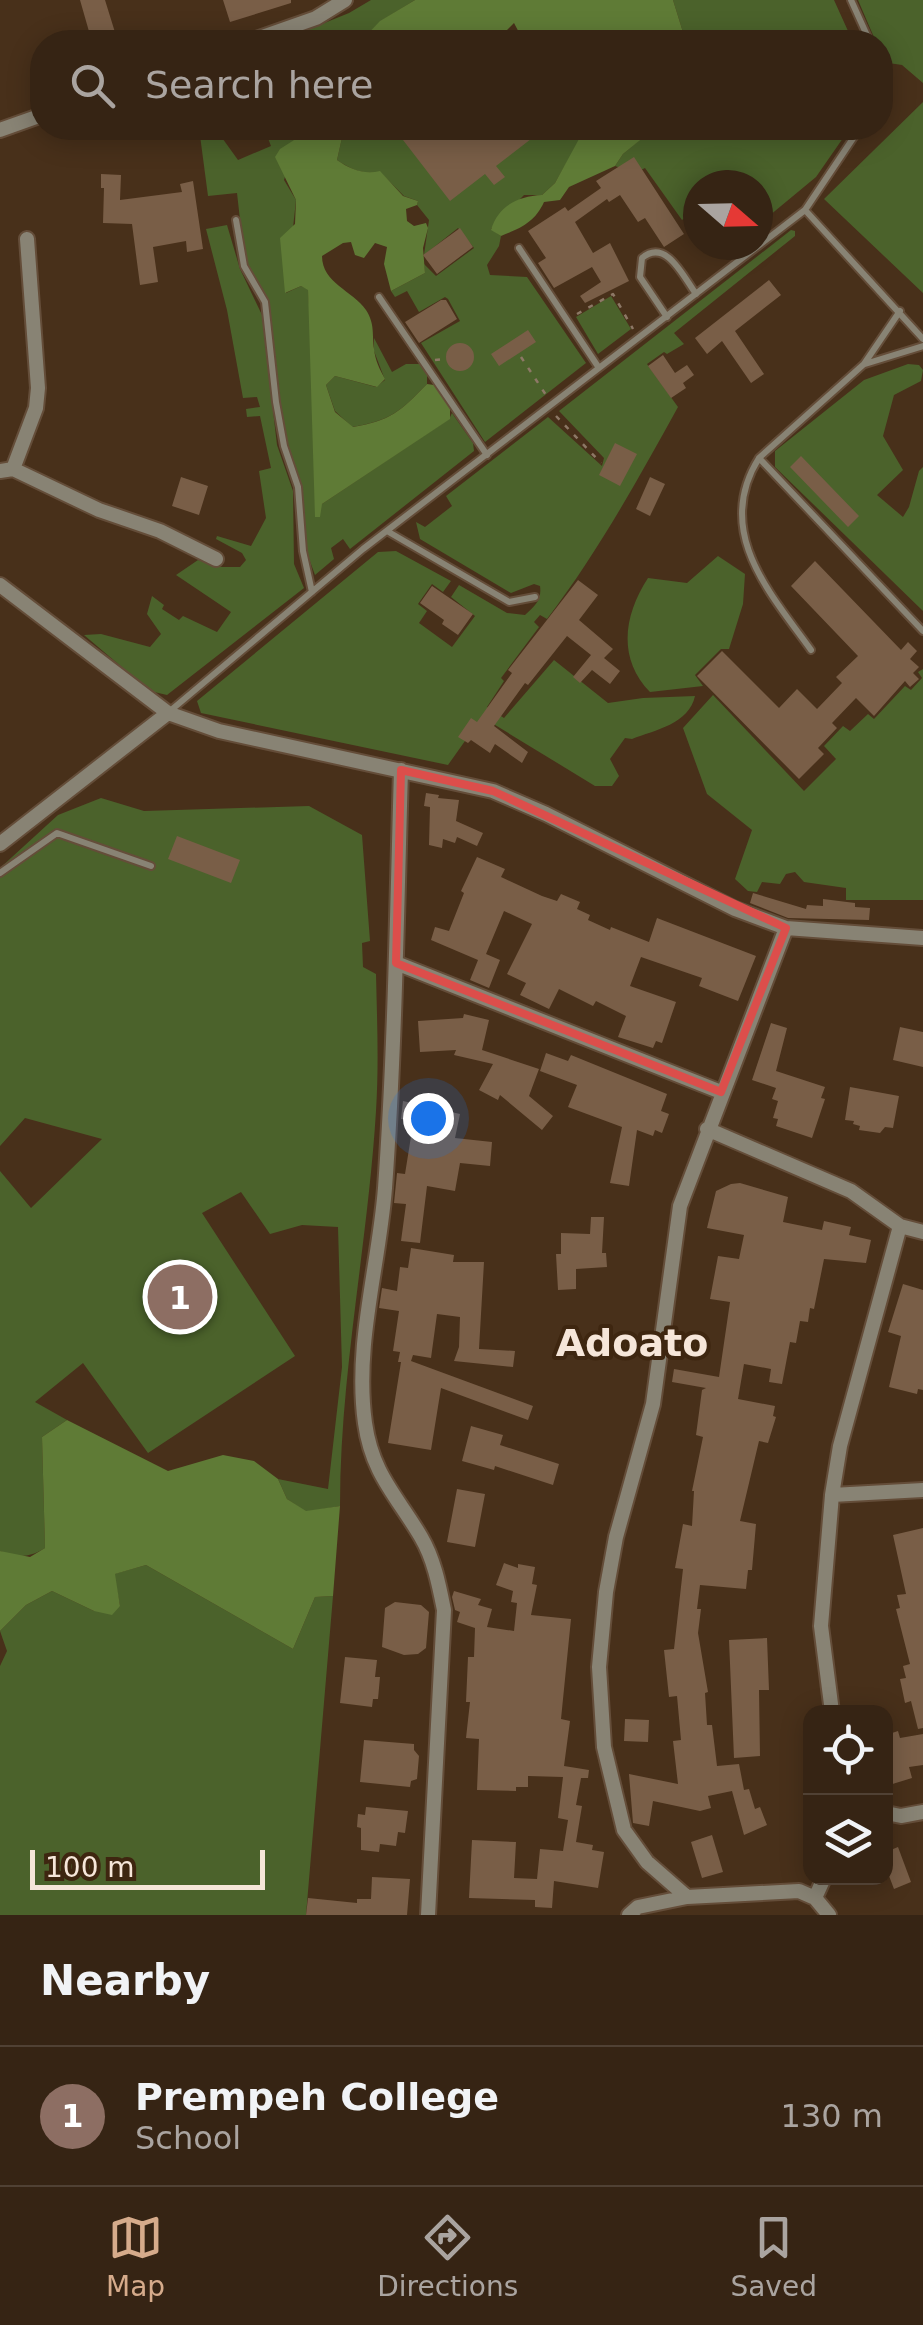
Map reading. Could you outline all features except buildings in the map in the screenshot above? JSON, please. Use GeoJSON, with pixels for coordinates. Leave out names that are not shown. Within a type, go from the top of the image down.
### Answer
{"type":"FeatureCollection","features":[{"type":"Feature","properties":{"kind":"street"},"geometry":{"type":"LineString","coordinates":[[310,0],[316,18]]}},
{"type":"Feature","properties":{"kind":"street"},"geometry":{"type":"LineString","coordinates":[[282,30],[316,18],[345,0]]}},
{"type":"Feature","properties":{"kind":"street"},"geometry":{"type":"LineString","coordinates":[[0,130],[30,119]]}},
{"type":"Feature","properties":{"kind":"street"},"geometry":{"type":"LineString","coordinates":[[27,238],[38,388],[36,408],[6,470],[99,510],[160,530],[216,559]]}},
{"type":"Feature","properties":{"kind":"street"},"geometry":{"type":"LineString","coordinates":[[0,585],[168,713],[219,730],[493,791],[735,908],[786,928],[923,938]]}},
{"type":"Feature","properties":{"kind":"street"},"geometry":{"type":"LineString","coordinates":[[0,844],[168,713]]}},
{"type":"Feature","properties":{"kind":"street"},"geometry":{"type":"LineString","coordinates":[[400,770],[396,963],[384,1192],[361,1379],[365,1425],[376,1470],[423,1540],[436,1572],[444,1610],[428,1915]]}},
{"type":"Feature","properties":{"kind":"street"},"geometry":{"type":"LineString","coordinates":[[687,1897],[647,1862],[624,1830],[604,1748],[599,1667],[606,1592],[616,1537],[652,1404],[674,1231],[688,1179],[786,928]]}},
{"type":"Feature","properties":{"kind":"street"},"geometry":{"type":"LineString","coordinates":[[396,963],[721,1092]]}},
{"type":"Feature","properties":{"kind":"street"},"geometry":{"type":"LineString","coordinates":[[707,1129],[852,1191],[900,1226],[923,1232]]}},
{"type":"Feature","properties":{"kind":"street"},"geometry":{"type":"LineString","coordinates":[[831,1705],[821,1626],[832,1495],[840,1446],[900,1226]]}},
{"type":"Feature","properties":{"kind":"street"},"geometry":{"type":"LineString","coordinates":[[832,1495],[923,1490]]}},
{"type":"Feature","properties":{"kind":"street"},"geometry":{"type":"LineString","coordinates":[[893,1814],[923,1812]]}},
{"type":"Feature","properties":{"kind":"street"},"geometry":{"type":"LineString","coordinates":[[815,1898],[821,1885]]}},
{"type":"Feature","properties":{"kind":"street"},"geometry":{"type":"LineString","coordinates":[[629,1915],[638,1907],[687,1897],[799,1892],[815,1898],[830,1915]]}},
{"type":"Feature","properties":{"kind":"lane"},"geometry":{"type":"LineString","coordinates":[[851,0],[865,30]]}},
{"type":"Feature","properties":{"kind":"lane"},"geometry":{"type":"LineString","coordinates":[[168,713],[387,531],[804,210],[852,140]]}},
{"type":"Feature","properties":{"kind":"lane"},"geometry":{"type":"LineString","coordinates":[[804,210],[900,311],[923,342],[864,364]]}},
{"type":"Feature","properties":{"kind":"lane"},"geometry":{"type":"LineString","coordinates":[[236,220],[244,266],[265,302],[276,402],[284,446],[298,487],[303,552],[312,592]]}},
{"type":"Feature","properties":{"kind":"lane"},"geometry":{"type":"LineString","coordinates":[[519,248],[599,368]]}},
{"type":"Feature","properties":{"kind":"lane"},"geometry":{"type":"LineString","coordinates":[[666,317],[640,276],[642,258],[660,251],[669,256],[696,294]]}},
{"type":"Feature","properties":{"kind":"lane"},"geometry":{"type":"LineString","coordinates":[[380,296],[487,455]]}},
{"type":"Feature","properties":{"kind":"lane"},"geometry":{"type":"LineString","coordinates":[[811,650],[754,571],[742,523],[746,478],[759,458],[864,364],[900,311]]}},
{"type":"Feature","properties":{"kind":"lane"},"geometry":{"type":"LineString","coordinates":[[759,458],[923,631]]}},
{"type":"Feature","properties":{"kind":"lane"},"geometry":{"type":"LineString","coordinates":[[387,531],[510,602],[535,597]]}},
{"type":"Feature","properties":{"kind":"lane"},"geometry":{"type":"LineString","coordinates":[[0,872],[57,833],[151,866]]}},
{"type":"Feature","properties":{"kind":"path"},"geometry":{"type":"LineString","coordinates":[[566,319],[613,294],[638,338]]}},
{"type":"Feature","properties":{"kind":"path"},"geometry":{"type":"LineString","coordinates":[[521,357],[550,406],[602,463]]}},
{"type":"Feature","properties":{"kind":"highlighted area"},"geometry":{"type":"Polygon","coordinates":[[[401,770],[493,791],[786,928],[721,1092],[396,963],[401,770]]]}},
{"type":"Feature","properties":{"kind":"green space"},"geometry":{"type":"Polygon","coordinates":[[[371,0],[415,0],[372,30],[307,30],[371,0]]]}},
{"type":"Feature","properties":{"kind":"green space"},"geometry":{"type":"Polygon","coordinates":[[[415,0],[673,0],[682,30],[518,30],[514,23],[507,30],[371,30],[415,0]]]}},
{"type":"Feature","properties":{"kind":"green space"},"geometry":{"type":"Polygon","coordinates":[[[673,0],[834,0],[848,30],[682,30],[673,0]]]}},
{"type":"Feature","properties":{"kind":"green space"},"geometry":{"type":"Polygon","coordinates":[[[858,0],[923,0],[923,83],[902,65],[893,64],[893,30],[871,30],[858,0]]]}},
{"type":"Feature","properties":{"kind":"green space"},"geometry":{"type":"Polygon","coordinates":[[[923,102],[923,293],[824,199],[884,140],[893,140],[893,131],[923,102]]]}},
{"type":"Feature","properties":{"kind":"green space"},"geometry":{"type":"Polygon","coordinates":[[[201,140],[224,140],[238,160],[271,146],[269,140],[297,140],[284,180],[296,200],[286,293],[301,286],[308,289],[322,504],[449,419],[452,413],[473,443],[474,451],[350,549],[343,539],[331,548],[334,559],[315,575],[305,548],[300,490],[286,447],[266,297],[245,264],[237,193],[208,196],[201,140]]]}},
{"type":"Feature","properties":{"kind":"green space"},"geometry":{"type":"Polygon","coordinates":[[[294,140],[342,140],[337,160],[357,170],[380,171],[403,196],[418,201],[406,209],[407,221],[414,226],[426,223],[428,228],[423,248],[425,273],[391,291],[384,264],[387,247],[375,243],[364,258],[355,255],[351,242],[343,243],[322,256],[327,273],[369,315],[375,357],[385,379],[377,387],[335,376],[326,385],[335,412],[353,427],[377,422],[394,413],[427,384],[441,386],[450,394],[450,419],[322,504],[320,517],[315,517],[308,290],[301,286],[285,293],[280,238],[295,224],[296,200],[275,157],[294,140]]]}},
{"type":"Feature","properties":{"kind":"green space"},"geometry":{"type":"Polygon","coordinates":[[[342,140],[580,140],[555,183],[542,195],[524,195],[491,229],[501,236],[487,265],[490,275],[527,277],[586,363],[485,442],[421,343],[460,321],[448,299],[445,297],[419,312],[407,291],[395,297],[391,291],[425,273],[424,264],[436,276],[474,248],[458,228],[424,255],[429,220],[418,201],[404,196],[380,172],[357,170],[337,160],[342,140]]]}},
{"type":"Feature","properties":{"kind":"green space"},"geometry":{"type":"Polygon","coordinates":[[[578,140],[640,140],[615,166],[569,187],[560,200],[544,202],[521,227],[501,236],[491,230],[510,204],[542,195],[555,183],[578,140]]]}},
{"type":"Feature","properties":{"kind":"green space"},"geometry":{"type":"Polygon","coordinates":[[[640,140],[842,140],[816,177],[773,213],[773,170],[683,170],[682,220],[645,168],[628,176],[615,166],[640,140]]]}},
{"type":"Feature","properties":{"kind":"green space"},"geometry":{"type":"Polygon","coordinates":[[[227,225],[240,269],[262,315],[277,445],[293,491],[294,564],[304,588],[167,695],[150,691],[84,635],[101,634],[150,647],[161,634],[147,614],[152,596],[164,605],[162,609],[179,620],[183,616],[217,632],[231,612],[176,575],[198,560],[240,567],[246,560],[242,553],[216,539],[217,536],[251,546],[266,518],[259,471],[271,468],[260,416],[247,417],[246,409],[260,407],[257,397],[243,398],[227,310],[206,229],[227,225]]]}},
{"type":"Feature","properties":{"kind":"green space"},"geometry":{"type":"Polygon","coordinates":[[[795,231],[795,236],[773,254],[773,244],[795,231]]]}},
{"type":"Feature","properties":{"kind":"green space"},"geometry":{"type":"Polygon","coordinates":[[[753,260],[765,260],[674,333],[684,344],[647,364],[678,407],[600,542],[547,619],[540,615],[534,622],[539,627],[501,678],[504,681],[487,707],[504,718],[554,660],[608,703],[695,696],[692,706],[678,720],[632,739],[625,738],[610,759],[619,776],[612,786],[595,786],[482,717],[448,765],[201,713],[197,701],[378,552],[396,551],[451,581],[443,592],[432,584],[418,604],[427,611],[419,623],[452,647],[475,616],[451,597],[459,585],[507,613],[525,615],[539,599],[540,586],[534,584],[511,593],[420,539],[416,522],[425,527],[452,506],[446,496],[548,417],[602,466],[604,458],[559,411],[753,260]]]}},
{"type":"Feature","properties":{"kind":"green space"},"geometry":{"type":"Polygon","coordinates":[[[611,296],[631,329],[598,354],[576,317],[611,296]]]}},
{"type":"Feature","properties":{"kind":"green space"},"geometry":{"type":"Polygon","coordinates":[[[374,338],[392,372],[406,364],[420,364],[427,373],[427,384],[394,413],[352,427],[335,411],[326,385],[335,376],[376,387],[385,380],[374,351],[374,338]]]}},
{"type":"Feature","properties":{"kind":"green space"},"geometry":{"type":"Polygon","coordinates":[[[908,364],[919,365],[923,370],[921,381],[894,395],[883,436],[903,470],[877,495],[903,517],[923,467],[923,611],[775,467],[775,451],[864,380],[908,364]]]}},
{"type":"Feature","properties":{"kind":"green space"},"geometry":{"type":"Polygon","coordinates":[[[718,556],[745,574],[743,604],[729,649],[721,649],[695,675],[703,686],[650,692],[639,679],[629,651],[629,621],[640,592],[648,578],[687,583],[718,556]]]}},
{"type":"Feature","properties":{"kind":"green space"},"geometry":{"type":"Polygon","coordinates":[[[923,669],[923,900],[846,900],[846,888],[804,882],[795,872],[786,874],[780,884],[762,882],[757,892],[748,891],[735,879],[752,830],[707,794],[683,728],[713,695],[804,791],[836,759],[824,746],[843,726],[850,731],[868,714],[874,719],[905,686],[911,690],[922,678],[918,672],[923,669]]]}},
{"type":"Feature","properties":{"kind":"green space"},"geometry":{"type":"Polygon","coordinates":[[[101,798],[144,811],[309,806],[362,835],[370,941],[362,943],[363,967],[376,974],[377,1094],[344,1407],[340,1506],[306,1512],[287,1499],[278,1479],[328,1489],[342,1367],[338,1227],[302,1225],[270,1234],[241,1192],[202,1213],[295,1356],[148,1453],[83,1363],[35,1402],[67,1420],[42,1437],[45,1548],[17,1556],[0,1551],[0,1171],[31,1208],[102,1139],[25,1118],[0,1146],[0,868],[58,815],[101,798]]]}},
{"type":"Feature","properties":{"kind":"green space"},"geometry":{"type":"Polygon","coordinates":[[[67,1420],[168,1471],[223,1455],[254,1461],[278,1479],[287,1499],[306,1511],[340,1506],[333,1596],[315,1597],[293,1649],[146,1565],[115,1574],[120,1606],[112,1615],[52,1591],[26,1605],[0,1631],[0,1551],[30,1557],[45,1548],[42,1437],[67,1420]]]}},
{"type":"Feature","properties":{"kind":"green space"},"geometry":{"type":"Polygon","coordinates":[[[146,1565],[293,1649],[315,1597],[333,1596],[306,1915],[0,1915],[0,1666],[7,1651],[0,1631],[26,1605],[52,1591],[94,1611],[120,1606],[114,1574],[146,1565]]]}},
{"type":"Feature","properties":{"kind":"place","name":"Prempeh College"},"geometry":{"type":"Point","coordinates":[180,1297]}},
{"type":"Feature","properties":{"kind":"district","name":"Adoato"},"geometry":{"type":"Point","coordinates":[632,1343]}}]}
